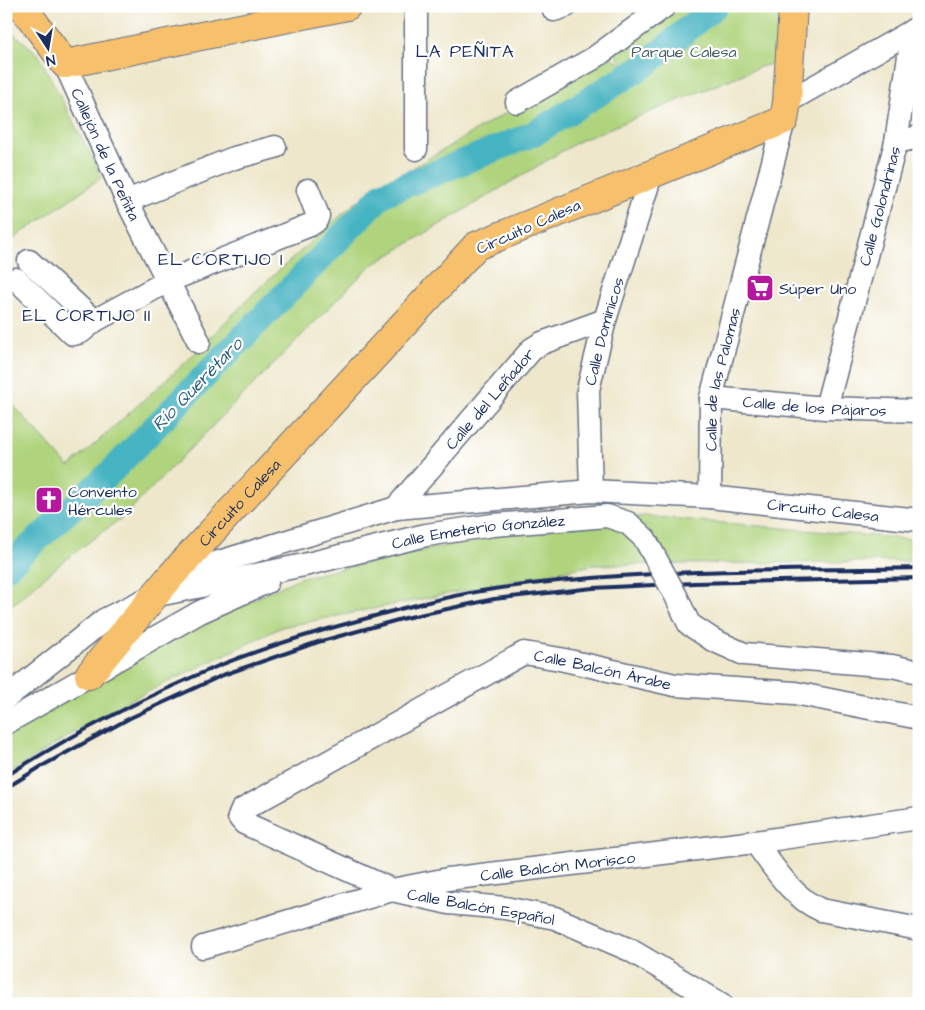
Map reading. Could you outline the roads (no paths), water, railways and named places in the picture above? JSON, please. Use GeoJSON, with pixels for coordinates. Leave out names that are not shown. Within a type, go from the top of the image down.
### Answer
{"type":"FeatureCollection","features":[{"type":"Feature","properties":{"kind":"main road","name":"Callejón de la Peñita"},"geometry":{"type":"LineString","coordinates":[[22,6],[65,64]]}},
{"type":"Feature","properties":{"kind":"main road"},"geometry":{"type":"LineString","coordinates":[[65,64],[346,6]]}},
{"type":"Feature","properties":{"kind":"main road","name":"Calle de las Palomas"},"geometry":{"type":"LineString","coordinates":[[785,111],[793,6]]}},
{"type":"Feature","properties":{"kind":"main road","name":"Circuito Calesa"},"geometry":{"type":"LineString","coordinates":[[89,675],[161,587],[476,246],[651,175],[785,111]]}},
{"type":"Feature","properties":{"kind":"street"},"geometry":{"type":"LineString","coordinates":[[416,6],[416,150]]}},
{"type":"Feature","properties":{"kind":"street"},"geometry":{"type":"LineString","coordinates":[[517,102],[594,58],[665,6]]}},
{"type":"Feature","properties":{"kind":"street","name":"Circuito Calesa"},"geometry":{"type":"LineString","coordinates":[[785,111],[916,28]]}},
{"type":"Feature","properties":{"kind":"street","name":"Calle Golondrinas"},"geometry":{"type":"LineString","coordinates":[[826,408],[896,142],[916,28]]}},
{"type":"Feature","properties":{"kind":"street","name":"Callejón de la Peñita"},"geometry":{"type":"LineString","coordinates":[[65,64],[127,201],[200,342]]}},
{"type":"Feature","properties":{"kind":"street","name":"Calle de las Palomas"},"geometry":{"type":"LineString","coordinates":[[710,497],[711,398],[785,111]]}},
{"type":"Feature","properties":{"kind":"street"},"geometry":{"type":"LineString","coordinates":[[896,142],[919,137]]}},
{"type":"Feature","properties":{"kind":"street"},"geometry":{"type":"LineString","coordinates":[[127,201],[234,158],[275,147]]}},
{"type":"Feature","properties":{"kind":"street","name":"Calle Dominicos"},"geometry":{"type":"LineString","coordinates":[[591,491],[588,390],[605,320],[651,175]]}},
{"type":"Feature","properties":{"kind":"street"},"geometry":{"type":"LineString","coordinates":[[16,279],[73,334],[81,332],[94,321],[168,281],[310,225],[316,221],[318,216],[308,190]]}},
{"type":"Feature","properties":{"kind":"street"},"geometry":{"type":"LineString","coordinates":[[29,261],[94,321]]}},
{"type":"Feature","properties":{"kind":"street","name":"Calle del Leñador"},"geometry":{"type":"LineString","coordinates":[[396,508],[532,349],[542,343],[605,320]]}},
{"type":"Feature","properties":{"kind":"street","name":"Calle de los Pájaros"},"geometry":{"type":"LineString","coordinates":[[711,398],[826,408],[919,411]]}},
{"type":"Feature","properties":{"kind":"street","name":"Circuito Calesa"},"geometry":{"type":"LineString","coordinates":[[161,587],[396,508],[591,491],[710,497],[919,520]]}},
{"type":"Feature","properties":{"kind":"street","name":"Calle Emeterio González"},"geometry":{"type":"LineString","coordinates":[[6,698],[104,620],[161,587],[304,565],[426,534],[493,525],[608,516],[628,523],[645,539],[689,624],[713,640],[744,654],[892,666],[919,672]]}},
{"type":"Feature","properties":{"kind":"street","name":"Calle Emeterio González"},"geometry":{"type":"LineString","coordinates":[[6,723],[200,612],[304,565]]}},
{"type":"Feature","properties":{"kind":"street","name":"Calle Balcón Árabe"},"geometry":{"type":"LineString","coordinates":[[239,817],[242,810],[524,653],[560,659],[676,685],[794,693],[919,718]]}},
{"type":"Feature","properties":{"kind":"street"},"geometry":{"type":"LineString","coordinates":[[43,670],[43,684],[57,694]]}},
{"type":"Feature","properties":{"kind":"street","name":"Calle Balcón Español"},"geometry":{"type":"LineString","coordinates":[[239,817],[244,823],[392,890],[449,903],[505,908],[555,918],[630,950],[720,1004]]}},
{"type":"Feature","properties":{"kind":"street","name":"Calle Balcón Morisco"},"geometry":{"type":"LineString","coordinates":[[203,947],[392,890],[448,879],[755,842],[919,818]]}},
{"type":"Feature","properties":{"kind":"street"},"geometry":{"type":"LineString","coordinates":[[755,842],[796,895],[808,905],[821,910],[919,929]]}},
{"type":"Feature","properties":{"kind":"waterway","name":"Río Querétaro"},"geometry":{"type":"LineString","coordinates":[[6,568],[109,474],[383,194],[533,134],[645,65],[715,6]]}},
{"type":"Feature","properties":{"kind":"railway"},"geometry":{"type":"LineString","coordinates":[[6,776],[110,717],[218,666],[254,652],[309,635],[445,598],[547,582],[600,577],[759,570],[919,568]]}},
{"type":"Feature","properties":{"kind":"railway"},"geometry":{"type":"LineString","coordinates":[[6,788],[130,718],[223,675],[318,642],[405,618],[494,599],[593,588],[694,583],[919,578]]}},
{"type":"Feature","properties":{"kind":"place","name":"Súper Uno"},"geometry":{"type":"Point","coordinates":[760,288]}},
{"type":"Feature","properties":{"kind":"place","name":"Convento Hércules"},"geometry":{"type":"Point","coordinates":[49,500]}},
{"type":"Feature","properties":{"kind":"district","name":"LA PEÑITA"},"geometry":{"type":"Point","coordinates":[465,51]}},
{"type":"Feature","properties":{"kind":"district","name":"EL CORTIJO I"},"geometry":{"type":"Point","coordinates":[221,259]}},
{"type":"Feature","properties":{"kind":"district","name":"EL CORTIJO II"},"geometry":{"type":"Point","coordinates":[87,315]}},
{"type":"Feature","properties":{"kind":"park label","name":"Parque Calesa"},"geometry":{"type":"Point","coordinates":[684,51]}}]}
